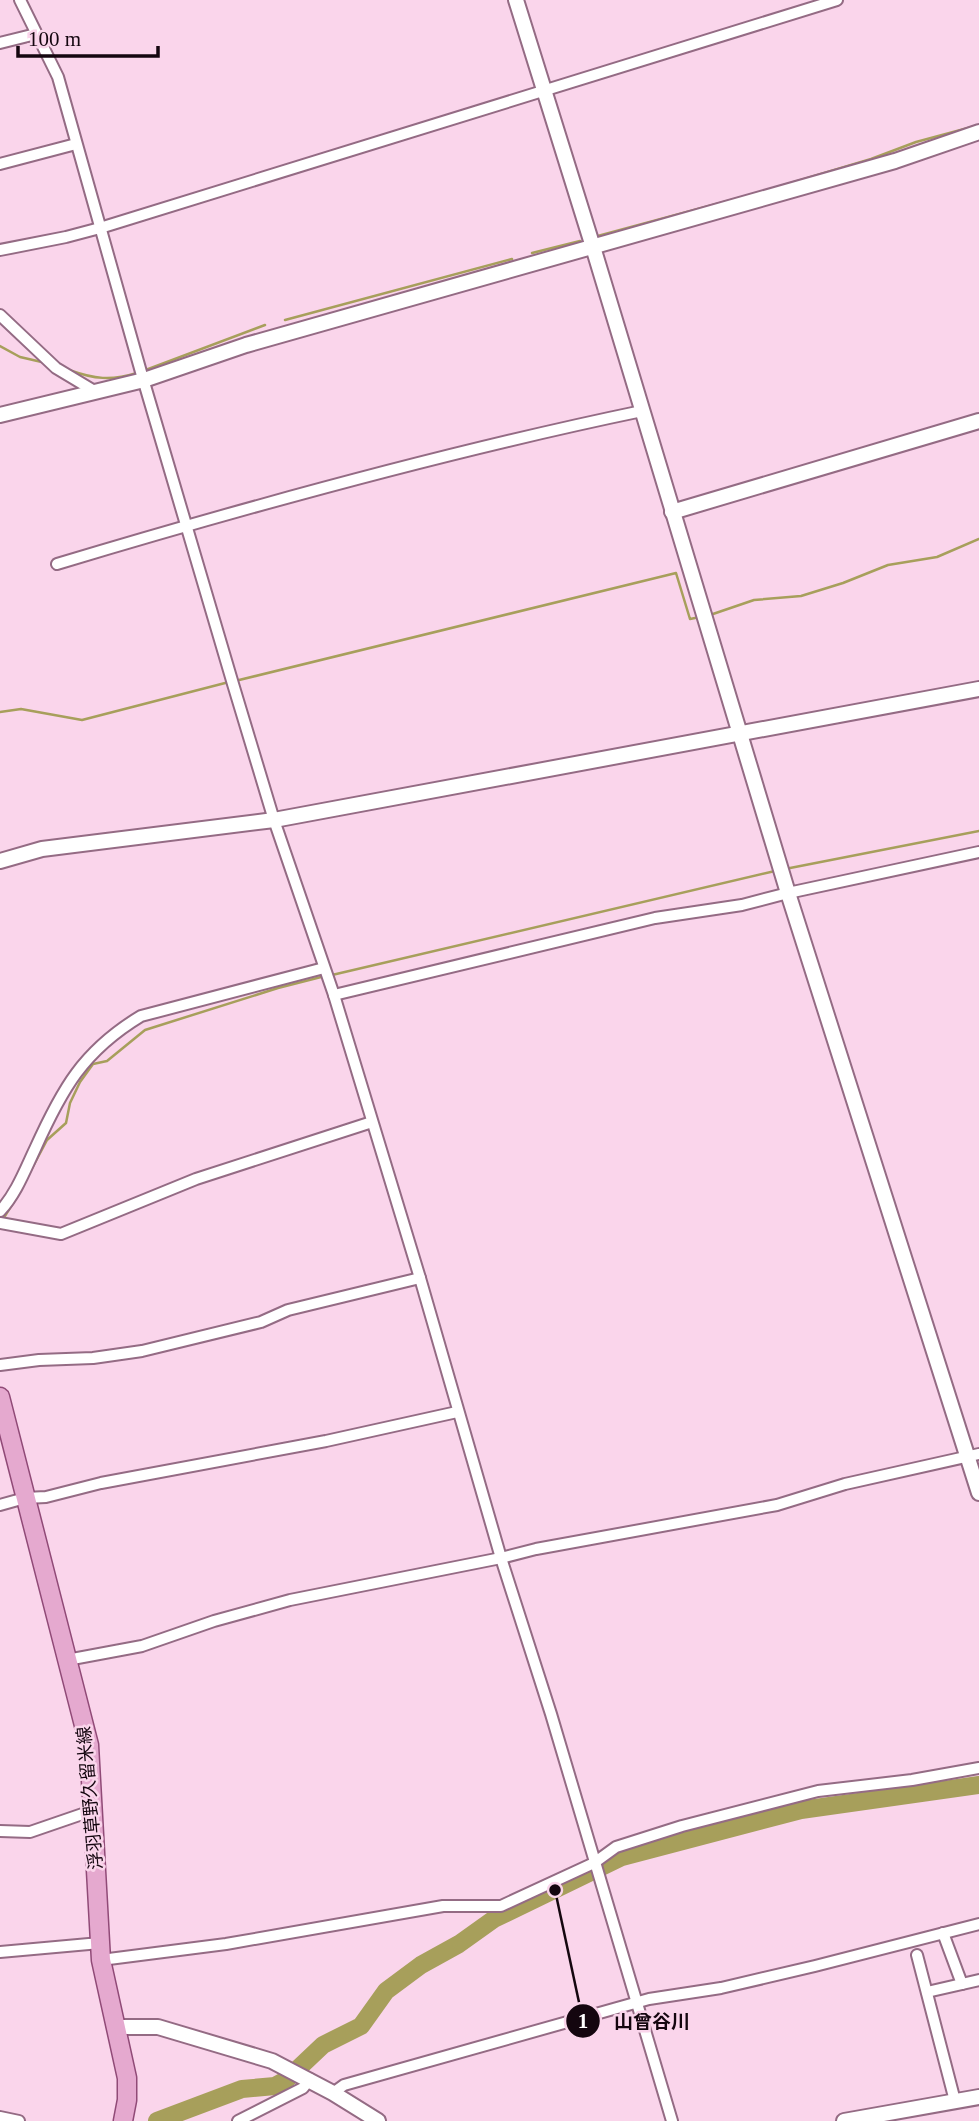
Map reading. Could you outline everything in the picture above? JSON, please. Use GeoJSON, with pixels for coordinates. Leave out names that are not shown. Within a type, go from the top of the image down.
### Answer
{"type":"FeatureCollection","features":[{"type":"Feature","properties":{"kind":"main road","name":"浮羽草野久留米線"},"geometry":{"type":"LineString","coordinates":[[0,1397],[89,1745],[100,1952],[127,2078],[123,2121]]}},
{"type":"Feature","properties":{"kind":"street"},"geometry":{"type":"LineString","coordinates":[[20,0],[58,77],[141,374],[232,682],[274,820],[334,995],[672,2121]]}},
{"type":"Feature","properties":{"kind":"street"},"geometry":{"type":"LineString","coordinates":[[516,0],[788,893],[973,1455],[979,1493]]}},
{"type":"Feature","properties":{"kind":"street"},"geometry":{"type":"LineString","coordinates":[[0,250],[100,228],[837,0]]}},
{"type":"Feature","properties":{"kind":"street"},"geometry":{"type":"LineString","coordinates":[[0,43],[36,34]]}},
{"type":"Feature","properties":{"kind":"street"},"geometry":{"type":"LineString","coordinates":[[0,415],[96,392],[141,374],[895,161],[979,132]]}},
{"type":"Feature","properties":{"kind":"street"},"geometry":{"type":"LineString","coordinates":[[0,164],[76,144]]}},
{"type":"Feature","properties":{"kind":"street"},"geometry":{"type":"LineString","coordinates":[[0,315],[56,368],[96,392]]}},
{"type":"Feature","properties":{"kind":"street"},"geometry":{"type":"LineString","coordinates":[[57,564],[185,525],[533,433],[642,411]]}},
{"type":"Feature","properties":{"kind":"street"},"geometry":{"type":"LineString","coordinates":[[672,512],[979,421]]}},
{"type":"Feature","properties":{"kind":"street"},"geometry":{"type":"LineString","coordinates":[[0,862],[42,849],[274,820],[979,689]]}},
{"type":"Feature","properties":{"kind":"street"},"geometry":{"type":"LineString","coordinates":[[334,995],[655,918],[729,908],[979,852]]}},
{"type":"Feature","properties":{"kind":"street"},"geometry":{"type":"LineString","coordinates":[[0,1211],[12,1194],[73,1076],[116,1031],[141,1016],[324,968]]}},
{"type":"Feature","properties":{"kind":"street"},"geometry":{"type":"LineString","coordinates":[[0,1223],[61,1234],[196,1179],[372,1122]]}},
{"type":"Feature","properties":{"kind":"street"},"geometry":{"type":"LineString","coordinates":[[0,1365],[93,1358],[142,1351],[261,1322],[288,1310],[420,1278]]}},
{"type":"Feature","properties":{"kind":"street"},"geometry":{"type":"LineString","coordinates":[[0,1505],[101,1483],[326,1441],[457,1412]]}},
{"type":"Feature","properties":{"kind":"street"},"geometry":{"type":"LineString","coordinates":[[66,1660],[142,1646],[214,1620],[290,1600],[536,1549],[778,1505],[845,1484],[973,1455]]}},
{"type":"Feature","properties":{"kind":"street"},"geometry":{"type":"LineString","coordinates":[[0,1952],[100,1952],[226,1944],[443,1906],[501,1906],[595,1868],[616,1847],[631,1840],[818,1791],[912,1780],[979,1768]]}},
{"type":"Feature","properties":{"kind":"street"},"geometry":{"type":"LineString","coordinates":[[0,1832],[30,1832],[94,1811]]}},
{"type":"Feature","properties":{"kind":"street"},"geometry":{"type":"LineString","coordinates":[[333,2093],[344,2085],[635,2002],[788,1972],[979,1924]]}},
{"type":"Feature","properties":{"kind":"street"},"geometry":{"type":"LineString","coordinates":[[943,1933],[962,1984]]}},
{"type":"Feature","properties":{"kind":"street"},"geometry":{"type":"LineString","coordinates":[[917,1955],[955,2101]]}},
{"type":"Feature","properties":{"kind":"street"},"geometry":{"type":"LineString","coordinates":[[927,1992],[979,1980]]}},
{"type":"Feature","properties":{"kind":"street"},"geometry":{"type":"LineString","coordinates":[[117,2027],[158,2027],[252,2054],[300,2074],[377,2121]]}},
{"type":"Feature","properties":{"kind":"street"},"geometry":{"type":"LineString","coordinates":[[238,2121],[303,2088],[300,2074]]}},
{"type":"Feature","properties":{"kind":"street"},"geometry":{"type":"LineString","coordinates":[[844,2121],[979,2097]]}},
{"type":"Feature","properties":{"kind":"street"},"geometry":{"type":"LineString","coordinates":[[0,2117],[19,2121]]}},
{"type":"Feature","properties":{"kind":"waterway"},"geometry":{"type":"LineString","coordinates":[[594,237],[757,193],[871,159],[916,142],[979,125]]}},
{"type":"Feature","properties":{"kind":"waterway"},"geometry":{"type":"LineString","coordinates":[[532,253],[580,241]]}},
{"type":"Feature","properties":{"kind":"waterway"},"geometry":{"type":"LineString","coordinates":[[285,320],[512,259]]}},
{"type":"Feature","properties":{"kind":"waterway"},"geometry":{"type":"LineString","coordinates":[[143,371],[265,325]]}},
{"type":"Feature","properties":{"kind":"waterway"},"geometry":{"type":"LineString","coordinates":[[0,346],[20,357],[46,363]]}},
{"type":"Feature","properties":{"kind":"waterway"},"geometry":{"type":"LineString","coordinates":[[69,370],[103,378],[137,373]]}},
{"type":"Feature","properties":{"kind":"waterway"},"geometry":{"type":"LineString","coordinates":[[710,615],[754,600],[801,596],[888,565],[937,557],[979,539]]}},
{"type":"Feature","properties":{"kind":"waterway"},"geometry":{"type":"LineString","coordinates":[[235,681],[676,573],[690,619],[695,618]]}},
{"type":"Feature","properties":{"kind":"waterway"},"geometry":{"type":"LineString","coordinates":[[0,712],[21,709],[82,720],[229,682]]}},
{"type":"Feature","properties":{"kind":"waterway"},"geometry":{"type":"LineString","coordinates":[[785,869],[979,831]]}},
{"type":"Feature","properties":{"kind":"waterway"},"geometry":{"type":"LineString","coordinates":[[332,975],[775,871]]}},
{"type":"Feature","properties":{"kind":"waterway"},"geometry":{"type":"LineString","coordinates":[[29,1174],[47,1140],[66,1123],[70,1103],[93,1064],[107,1061],[145,1030],[325,976]]}},
{"type":"Feature","properties":{"kind":"waterway"},"geometry":{"type":"LineString","coordinates":[[3,1219],[20,1192]]}},
{"type":"Feature","properties":{"kind":"waterway"},"geometry":{"type":"LineString","coordinates":[[157,2121],[242,2089],[275,2086],[286,2080],[323,2045],[361,2026],[386,1991],[421,1965],[459,1944],[494,1919],[622,1857],[801,1810],[979,1785]]}},
{"type":"Feature","properties":{"kind":"place","name":"山曾谷川"},"geometry":{"type":"Point","coordinates":[555,1890]}}]}
